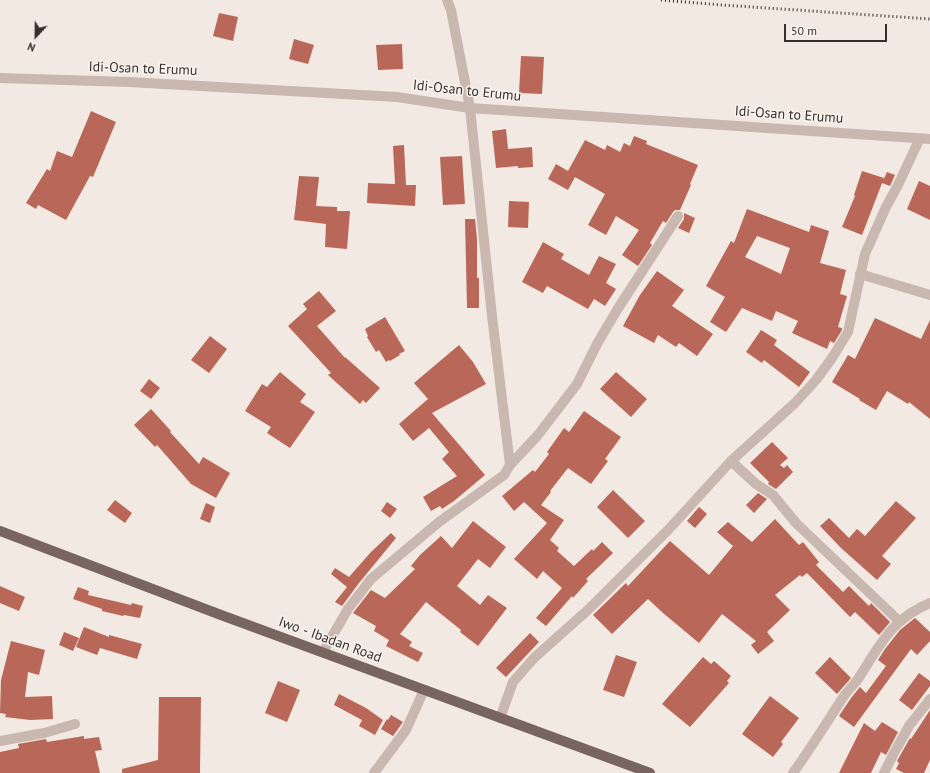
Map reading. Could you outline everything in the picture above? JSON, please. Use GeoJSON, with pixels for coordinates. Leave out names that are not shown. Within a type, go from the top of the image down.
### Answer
{"type":"FeatureCollection","features":[{"type":"Feature","properties":{"kind":"main road","name":"Iwo - Ibadan Road"},"geometry":{"type":"LineString","coordinates":[[0,531],[221,615],[650,773]]}},
{"type":"Feature","properties":{"kind":"street"},"geometry":{"type":"LineString","coordinates":[[447,0],[451,10],[470,108],[491,308],[510,465]]}},
{"type":"Feature","properties":{"kind":"street","name":"Idi-Osan to Erumu"},"geometry":{"type":"LineString","coordinates":[[0,78],[129,82],[397,97],[470,108],[925,138]]}},
{"type":"Feature","properties":{"kind":"street"},"geometry":{"type":"LineString","coordinates":[[500,718],[513,682],[534,658],[590,608],[669,529],[731,461],[795,403],[816,380],[848,332],[865,254],[886,207],[925,138]]}},
{"type":"Feature","properties":{"kind":"street"},"geometry":{"type":"LineString","coordinates":[[323,652],[348,609],[371,578],[439,522],[504,475],[510,465],[538,435],[577,384],[597,344],[617,310],[678,216]]}},
{"type":"Feature","properties":{"kind":"street"},"geometry":{"type":"LineString","coordinates":[[860,274],[930,296]]}},
{"type":"Feature","properties":{"kind":"street"},"geometry":{"type":"LineString","coordinates":[[731,461],[756,484],[773,495],[796,523],[899,621]]}},
{"type":"Feature","properties":{"kind":"street"},"geometry":{"type":"LineString","coordinates":[[793,773],[884,638],[899,621],[922,606],[930,603]]}},
{"type":"Feature","properties":{"kind":"street"},"geometry":{"type":"LineString","coordinates":[[374,773],[406,730],[424,690]]}},
{"type":"Feature","properties":{"kind":"street"},"geometry":{"type":"LineString","coordinates":[[884,773],[909,726],[930,699]]}},
{"type":"Feature","properties":{"kind":"street"},"geometry":{"type":"LineString","coordinates":[[0,741],[75,724]]}},
{"type":"Feature","properties":{"kind":"building"},"geometry":{"type":"Polygon","coordinates":[[[219,13],[238,17],[233,41],[213,36],[219,13]]]}},
{"type":"Feature","properties":{"kind":"building"},"geometry":{"type":"Polygon","coordinates":[[[294,39],[314,45],[308,64],[289,59],[294,39]]]}},
{"type":"Feature","properties":{"kind":"building"},"geometry":{"type":"Polygon","coordinates":[[[402,44],[403,69],[378,70],[376,45],[402,44]]]}},
{"type":"Feature","properties":{"kind":"building"},"geometry":{"type":"Polygon","coordinates":[[[521,56],[544,57],[542,94],[519,93],[521,56]]]}},
{"type":"Feature","properties":{"kind":"building"},"geometry":{"type":"Polygon","coordinates":[[[91,111],[116,122],[93,177],[90,176],[66,220],[38,205],[36,209],[26,203],[47,169],[50,171],[57,151],[72,157],[91,111]]]}},
{"type":"Feature","properties":{"kind":"building"},"geometry":{"type":"Polygon","coordinates":[[[506,129],[508,149],[532,147],[533,167],[518,168],[518,166],[496,168],[492,131],[506,129]]]}},
{"type":"Feature","properties":{"kind":"building"},"geometry":{"type":"Polygon","coordinates":[[[634,136],[647,141],[646,144],[698,165],[680,210],[675,210],[666,223],[663,221],[650,243],[652,245],[638,266],[622,255],[639,230],[616,216],[606,235],[588,225],[605,194],[575,177],[568,190],[548,179],[556,164],[568,171],[585,140],[605,150],[607,145],[620,152],[624,143],[630,146],[634,136]]]}},
{"type":"Feature","properties":{"kind":"building"},"geometry":{"type":"Polygon","coordinates":[[[404,145],[406,185],[416,185],[415,206],[367,203],[368,183],[395,184],[393,146],[404,145]]]}},
{"type":"Feature","properties":{"kind":"building"},"geometry":{"type":"Polygon","coordinates":[[[462,156],[465,204],[443,205],[440,157],[462,156]]]}},
{"type":"Feature","properties":{"kind":"building"},"geometry":{"type":"Polygon","coordinates":[[[862,171],[884,178],[862,235],[842,227],[855,196],[854,195],[862,171]]]}},
{"type":"Feature","properties":{"kind":"building"},"geometry":{"type":"Polygon","coordinates":[[[887,172],[895,175],[890,186],[882,183],[887,172]]]}},
{"type":"Feature","properties":{"kind":"building"},"geometry":{"type":"Polygon","coordinates":[[[299,176],[319,177],[316,206],[337,207],[337,211],[350,211],[347,249],[325,247],[326,224],[294,220],[299,176]]]}},
{"type":"Feature","properties":{"kind":"building"},"geometry":{"type":"Polygon","coordinates":[[[919,181],[930,186],[930,220],[907,209],[919,181]]]}},
{"type":"Feature","properties":{"kind":"building"},"geometry":{"type":"Polygon","coordinates":[[[509,201],[529,202],[528,228],[508,227],[509,201]]]}},
{"type":"Feature","properties":{"kind":"building"},"geometry":{"type":"Polygon","coordinates":[[[747,209],[809,232],[811,225],[829,231],[820,263],[846,270],[840,294],[847,296],[838,327],[842,328],[842,330],[834,343],[830,341],[827,349],[792,333],[798,321],[776,311],[772,321],[742,308],[726,332],[710,322],[725,297],[706,286],[731,241],[734,243],[747,209]],[[757,236],[745,257],[781,274],[790,248],[757,236]]]}},
{"type":"Feature","properties":{"kind":"building"},"geometry":{"type":"Polygon","coordinates":[[[684,213],[695,218],[689,233],[678,228],[684,219],[684,213]]]}},
{"type":"Feature","properties":{"kind":"building"},"geometry":{"type":"Polygon","coordinates":[[[465,219],[475,219],[477,239],[477,278],[479,278],[479,308],[467,308],[465,219]]]}},
{"type":"Feature","properties":{"kind":"building"},"geometry":{"type":"Polygon","coordinates":[[[543,242],[564,254],[561,259],[589,275],[599,256],[616,264],[606,283],[616,289],[605,306],[594,299],[588,309],[547,286],[543,293],[522,282],[543,242]]]}},
{"type":"Feature","properties":{"kind":"building"},"geometry":{"type":"Polygon","coordinates":[[[657,271],[684,290],[672,306],[713,334],[697,356],[679,343],[676,347],[658,335],[654,343],[623,326],[640,295],[657,271]]]}},
{"type":"Feature","properties":{"kind":"building"},"geometry":{"type":"Polygon","coordinates":[[[319,291],[336,311],[317,326],[345,358],[380,388],[366,403],[363,400],[360,404],[328,375],[331,373],[288,326],[307,309],[303,304],[319,291]]]}},
{"type":"Feature","properties":{"kind":"building"},"geometry":{"type":"Polygon","coordinates":[[[385,317],[405,351],[386,362],[379,350],[376,352],[367,337],[368,336],[365,329],[385,317]]]}},
{"type":"Feature","properties":{"kind":"building"},"geometry":{"type":"Polygon","coordinates":[[[875,318],[921,339],[930,320],[930,419],[909,402],[908,404],[887,391],[876,410],[832,382],[848,355],[855,359],[875,318]]]}},
{"type":"Feature","properties":{"kind":"building"},"geometry":{"type":"Polygon","coordinates":[[[761,330],[777,340],[774,345],[810,372],[799,387],[764,360],[762,363],[746,352],[761,330]]]}},
{"type":"Feature","properties":{"kind":"building"},"geometry":{"type":"Polygon","coordinates":[[[210,336],[227,349],[209,373],[191,360],[210,336]]]}},
{"type":"Feature","properties":{"kind":"building"},"geometry":{"type":"Polygon","coordinates":[[[459,345],[473,362],[486,384],[432,413],[485,475],[442,509],[440,506],[431,511],[423,497],[457,476],[442,459],[449,452],[429,428],[413,441],[399,424],[428,399],[414,383],[459,345]]]}},
{"type":"Feature","properties":{"kind":"building"},"geometry":{"type":"Polygon","coordinates":[[[280,372],[306,394],[300,402],[315,412],[290,448],[267,433],[271,427],[245,411],[262,384],[267,387],[280,372]]]}},
{"type":"Feature","properties":{"kind":"building"},"geometry":{"type":"Polygon","coordinates":[[[616,372],[647,399],[631,417],[600,389],[616,372]]]}},
{"type":"Feature","properties":{"kind":"building"},"geometry":{"type":"Polygon","coordinates":[[[149,379],[160,388],[151,399],[140,391],[149,379]]]}},
{"type":"Feature","properties":{"kind":"building"},"geometry":{"type":"Polygon","coordinates":[[[151,409],[199,464],[203,457],[230,473],[216,498],[191,484],[157,445],[155,447],[134,425],[151,409]]]}},
{"type":"Feature","properties":{"kind":"building"},"geometry":{"type":"Polygon","coordinates":[[[584,411],[621,437],[605,459],[608,461],[591,484],[568,468],[541,505],[564,520],[550,540],[559,548],[557,551],[574,566],[602,542],[613,553],[586,579],[588,581],[573,598],[572,596],[546,626],[536,618],[562,588],[543,571],[537,579],[514,559],[547,523],[524,502],[514,511],[502,496],[533,470],[535,472],[549,454],[547,452],[564,428],[569,432],[584,411]]]}},
{"type":"Feature","properties":{"kind":"building"},"geometry":{"type":"Polygon","coordinates":[[[772,442],[788,458],[780,465],[784,468],[787,465],[793,472],[776,489],[768,484],[769,482],[750,463],[772,442]]]}},
{"type":"Feature","properties":{"kind":"building"},"geometry":{"type":"Polygon","coordinates":[[[613,490],[645,521],[628,538],[597,507],[613,490]]]}},
{"type":"Feature","properties":{"kind":"building"},"geometry":{"type":"Polygon","coordinates":[[[758,493],[767,499],[754,513],[746,505],[758,493]]]}},
{"type":"Feature","properties":{"kind":"building"},"geometry":{"type":"Polygon","coordinates":[[[115,500],[132,513],[125,523],[107,510],[115,500]]]}},
{"type":"Feature","properties":{"kind":"building"},"geometry":{"type":"Polygon","coordinates":[[[896,501],[916,518],[882,556],[891,564],[877,580],[841,548],[820,526],[829,518],[849,538],[857,529],[865,536],[896,501]]]}},
{"type":"Feature","properties":{"kind":"building"},"geometry":{"type":"Polygon","coordinates":[[[387,502],[397,509],[390,518],[381,511],[387,502]]]}},
{"type":"Feature","properties":{"kind":"building"},"geometry":{"type":"Polygon","coordinates":[[[206,503],[215,507],[210,523],[200,519],[206,503]]]}},
{"type":"Feature","properties":{"kind":"building"},"geometry":{"type":"Polygon","coordinates":[[[699,507],[707,514],[695,528],[687,521],[699,507]]]}},
{"type":"Feature","properties":{"kind":"building"},"geometry":{"type":"Polygon","coordinates":[[[775,519],[799,545],[803,542],[819,562],[816,565],[843,592],[849,586],[869,606],[871,603],[890,622],[879,635],[855,612],[850,617],[807,573],[802,577],[800,575],[775,595],[790,610],[767,632],[774,641],[758,654],[751,645],[756,641],[722,614],[699,643],[648,599],[612,634],[593,615],[626,583],[628,586],[670,541],[709,575],[733,546],[717,532],[728,522],[752,542],[775,519]]]}},
{"type":"Feature","properties":{"kind":"building"},"geometry":{"type":"Polygon","coordinates":[[[473,521],[506,547],[490,568],[478,559],[457,586],[480,605],[488,595],[507,608],[478,646],[460,632],[461,630],[426,602],[400,634],[412,642],[409,646],[423,653],[418,662],[386,646],[389,640],[374,631],[376,626],[353,613],[371,590],[385,598],[415,569],[411,566],[420,555],[441,536],[452,548],[473,521]]]}},
{"type":"Feature","properties":{"kind":"building"},"geometry":{"type":"Polygon","coordinates":[[[391,533],[396,538],[342,606],[335,602],[347,587],[331,574],[335,568],[349,577],[371,552],[391,533]]]}},
{"type":"Feature","properties":{"kind":"building"},"geometry":{"type":"Polygon","coordinates":[[[0,586],[25,597],[19,611],[0,603],[0,586]]]}},
{"type":"Feature","properties":{"kind":"building"},"geometry":{"type":"Polygon","coordinates":[[[78,587],[89,591],[88,595],[131,605],[132,603],[143,606],[140,618],[102,611],[102,609],[73,599],[78,587]]]}},
{"type":"Feature","properties":{"kind":"building"},"geometry":{"type":"Polygon","coordinates":[[[915,618],[930,632],[930,641],[917,655],[911,649],[854,727],[839,716],[860,687],[866,693],[886,666],[878,660],[885,649],[900,630],[915,618]]]}},
{"type":"Feature","properties":{"kind":"building"},"geometry":{"type":"Polygon","coordinates":[[[84,627],[109,637],[109,635],[142,644],[137,659],[100,648],[97,655],[76,647],[84,627]]]}},
{"type":"Feature","properties":{"kind":"building"},"geometry":{"type":"Polygon","coordinates":[[[64,632],[79,638],[73,651],[59,645],[64,632]]]}},
{"type":"Feature","properties":{"kind":"building"},"geometry":{"type":"Polygon","coordinates":[[[530,633],[539,642],[506,677],[496,668],[530,633]]]}},
{"type":"Feature","properties":{"kind":"building"},"geometry":{"type":"Polygon","coordinates":[[[11,641],[45,650],[39,675],[28,672],[25,697],[52,696],[53,719],[30,720],[5,717],[6,714],[0,713],[1,680],[11,641]]]}},
{"type":"Feature","properties":{"kind":"building"},"geometry":{"type":"Polygon","coordinates":[[[616,655],[637,662],[624,697],[603,690],[616,655]]]}},
{"type":"Feature","properties":{"kind":"building"},"geometry":{"type":"Polygon","coordinates":[[[703,657],[711,664],[714,661],[731,676],[727,681],[729,683],[690,727],[662,704],[703,657]]]}},
{"type":"Feature","properties":{"kind":"building"},"geometry":{"type":"Polygon","coordinates":[[[830,657],[851,678],[837,694],[815,673],[830,657]]]}},
{"type":"Feature","properties":{"kind":"building"},"geometry":{"type":"Polygon","coordinates":[[[919,673],[930,681],[930,686],[912,710],[899,700],[919,673]]]}},
{"type":"Feature","properties":{"kind":"building"},"geometry":{"type":"Polygon","coordinates":[[[278,681],[300,690],[287,722],[265,713],[278,681]]]}},
{"type":"Feature","properties":{"kind":"building"},"geometry":{"type":"Polygon","coordinates":[[[339,694],[366,708],[383,720],[375,735],[359,726],[362,720],[334,705],[339,694]]]}},
{"type":"Feature","properties":{"kind":"building"},"geometry":{"type":"Polygon","coordinates":[[[770,696],[799,718],[781,742],[783,744],[773,757],[742,734],[770,696]]]}},
{"type":"Feature","properties":{"kind":"building"},"geometry":{"type":"Polygon","coordinates":[[[159,697],[201,697],[200,773],[122,773],[122,769],[158,760],[159,697]]]}},
{"type":"Feature","properties":{"kind":"building"},"geometry":{"type":"Polygon","coordinates":[[[930,710],[930,760],[924,773],[904,773],[896,769],[899,763],[897,761],[910,738],[911,739],[930,710]]]}},
{"type":"Feature","properties":{"kind":"building"},"geometry":{"type":"Polygon","coordinates":[[[391,715],[403,722],[393,736],[381,729],[391,715]]]}},
{"type":"Feature","properties":{"kind":"building"},"geometry":{"type":"Polygon","coordinates":[[[882,722],[898,732],[886,755],[881,752],[871,773],[839,773],[864,723],[875,731],[882,722]]]}},
{"type":"Feature","properties":{"kind":"building"},"geometry":{"type":"Polygon","coordinates":[[[84,736],[84,739],[99,737],[102,750],[95,751],[100,773],[0,773],[0,752],[19,748],[18,744],[46,739],[47,742],[84,736]]]}},
{"type":"Feature","properties":{"kind":"railway"},"geometry":{"type":"LineString","coordinates":[[661,0],[930,19]]}}]}
